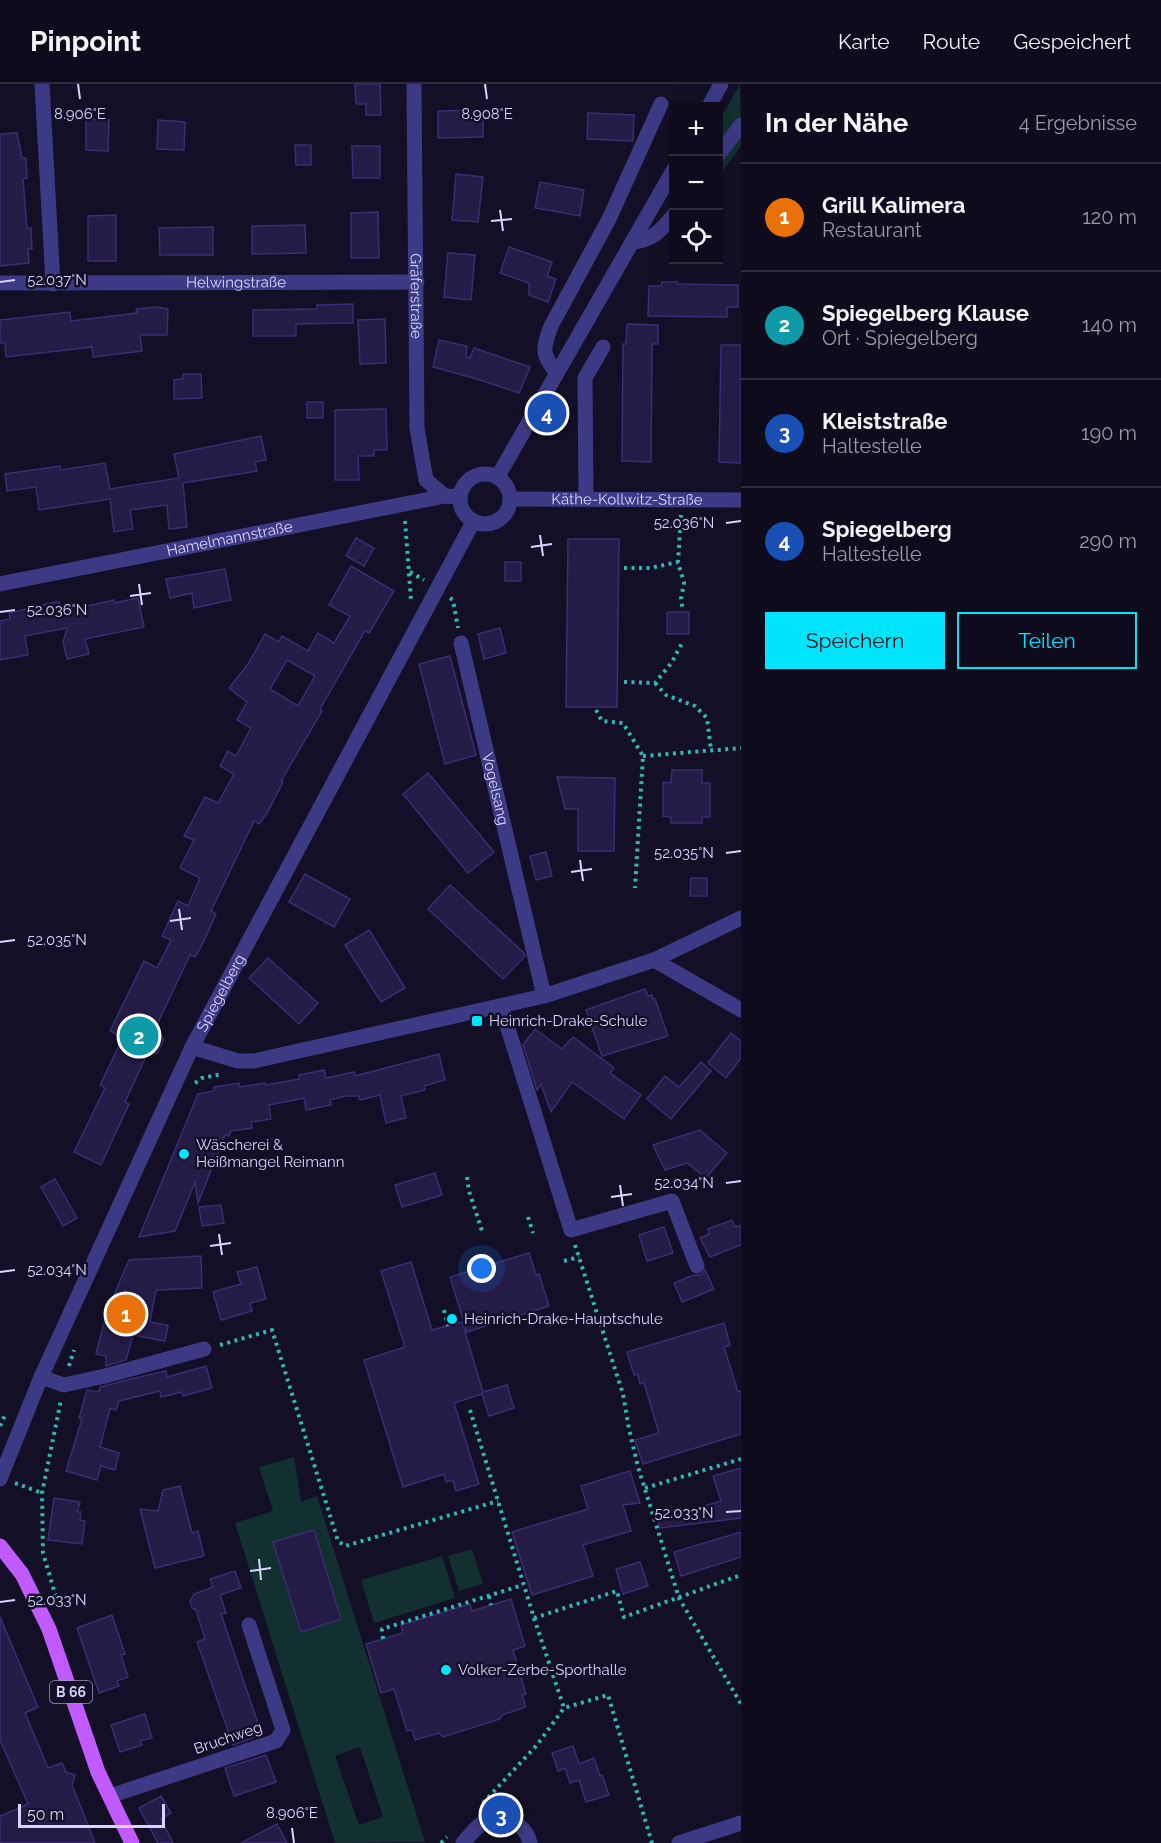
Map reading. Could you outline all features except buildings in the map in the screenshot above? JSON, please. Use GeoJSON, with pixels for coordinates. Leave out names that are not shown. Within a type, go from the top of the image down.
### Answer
{"type":"FeatureCollection","features":[{"type":"Feature","properties":{"kind":"main road","name":"B 66"},"geometry":{"type":"LineString","coordinates":[[0,1546],[22,1575],[50,1629],[98,1772],[132,1843]]}},
{"type":"Feature","properties":{"kind":"street"},"geometry":{"type":"LineString","coordinates":[[42,84],[54,284]]}},
{"type":"Feature","properties":{"kind":"street","name":"Gräferstraße"},"geometry":{"type":"LineString","coordinates":[[414,84],[417,429],[426,480],[453,497]]}},
{"type":"Feature","properties":{"kind":"street"},"geometry":{"type":"LineString","coordinates":[[711,102],[722,84]]}},
{"type":"Feature","properties":{"kind":"street"},"geometry":{"type":"LineString","coordinates":[[556,372],[546,360],[544,343],[609,219],[661,104]]}},
{"type":"Feature","properties":{"kind":"street"},"geometry":{"type":"LineString","coordinates":[[723,148],[741,125]]}},
{"type":"Feature","properties":{"kind":"street"},"geometry":{"type":"LineString","coordinates":[[498,476],[669,178]]}},
{"type":"Feature","properties":{"kind":"street"},"geometry":{"type":"LineString","coordinates":[[632,242],[642,241],[658,234],[669,221]]}},
{"type":"Feature","properties":{"kind":"street","name":"Helwingstraße"},"geometry":{"type":"LineString","coordinates":[[0,283],[417,282]]}},
{"type":"Feature","properties":{"kind":"street"},"geometry":{"type":"LineString","coordinates":[[586,499],[585,378],[603,347]]}},
{"type":"Feature","properties":{"kind":"street"},"geometry":{"type":"LineString","coordinates":[[489,474],[498,476],[510,491],[508,511],[502,519],[493,524],[473,522],[453,497],[473,476],[489,474]]}},
{"type":"Feature","properties":{"kind":"street","name":"Hamelmannstraße"},"geometry":{"type":"LineString","coordinates":[[0,584],[453,497]]}},
{"type":"Feature","properties":{"kind":"street","name":"Käthe-Kollwitz-Straße"},"geometry":{"type":"LineString","coordinates":[[511,499],[741,500]]}},
{"type":"Feature","properties":{"kind":"street","name":"Spiegelberg"},"geometry":{"type":"LineString","coordinates":[[1,1478],[41,1377],[192,1047],[473,522]]}},
{"type":"Feature","properties":{"kind":"street","name":"Vogelsang"},"geometry":{"type":"LineString","coordinates":[[461,643],[544,996]]}},
{"type":"Feature","properties":{"kind":"street"},"geometry":{"type":"LineString","coordinates":[[192,1047],[238,1061],[254,1061],[544,996],[654,960],[741,918]]}},
{"type":"Feature","properties":{"kind":"street"},"geometry":{"type":"LineString","coordinates":[[654,960],[741,1010]]}},
{"type":"Feature","properties":{"kind":"street"},"geometry":{"type":"LineString","coordinates":[[501,1006],[571,1230],[672,1201],[698,1266]]}},
{"type":"Feature","properties":{"kind":"street"},"geometry":{"type":"LineString","coordinates":[[41,1377],[63,1385],[204,1349]]}},
{"type":"Feature","properties":{"kind":"street","name":"Bruchweg"},"geometry":{"type":"LineString","coordinates":[[110,1796],[276,1741],[283,1730],[249,1625]]}},
{"type":"Feature","properties":{"kind":"street"},"geometry":{"type":"LineString","coordinates":[[463,1843],[489,1820],[504,1819],[518,1823],[528,1836],[530,1843]]}},
{"type":"Feature","properties":{"kind":"street"},"geometry":{"type":"LineString","coordinates":[[680,1843],[741,1823]]}},
{"type":"Feature","properties":{"kind":"path"},"geometry":{"type":"LineString","coordinates":[[682,499],[678,562],[684,583],[681,599],[683,611]]}},
{"type":"Feature","properties":{"kind":"path"},"geometry":{"type":"LineString","coordinates":[[404,505],[412,604]]}},
{"type":"Feature","properties":{"kind":"path"},"geometry":{"type":"LineString","coordinates":[[624,568],[650,568],[678,562]]}},
{"type":"Feature","properties":{"kind":"path"},"geometry":{"type":"LineString","coordinates":[[438,588],[453,600],[461,643]]}},
{"type":"Feature","properties":{"kind":"path"},"geometry":{"type":"LineString","coordinates":[[655,683],[672,663],[683,641]]}},
{"type":"Feature","properties":{"kind":"path"},"geometry":{"type":"LineString","coordinates":[[624,682],[655,683],[666,695],[695,706],[708,718],[711,750]]}},
{"type":"Feature","properties":{"kind":"path"},"geometry":{"type":"LineString","coordinates":[[596,710],[602,721],[623,723],[643,756],[635,888]]}},
{"type":"Feature","properties":{"kind":"path"},"geometry":{"type":"LineString","coordinates":[[643,756],[741,748]]}},
{"type":"Feature","properties":{"kind":"path"},"geometry":{"type":"LineString","coordinates":[[188,1088],[202,1078],[224,1074]]}},
{"type":"Feature","properties":{"kind":"path"},"geometry":{"type":"LineString","coordinates":[[467,1177],[469,1191],[483,1234]]}},
{"type":"Feature","properties":{"kind":"path"},"geometry":{"type":"LineString","coordinates":[[528,1217],[533,1233]]}},
{"type":"Feature","properties":{"kind":"path"},"geometry":{"type":"LineString","coordinates":[[564,1261],[579,1257],[623,1394],[629,1429],[645,1488],[679,1598],[741,1704]]}},
{"type":"Feature","properties":{"kind":"path"},"geometry":{"type":"LineString","coordinates":[[444,1310],[448,1326]]}},
{"type":"Feature","properties":{"kind":"path"},"geometry":{"type":"LineString","coordinates":[[204,1349],[272,1330],[338,1541],[345,1546],[498,1501]]}},
{"type":"Feature","properties":{"kind":"path"},"geometry":{"type":"LineString","coordinates":[[59,1608],[43,1553],[42,1493],[63,1385],[77,1340]]}},
{"type":"Feature","properties":{"kind":"path"},"geometry":{"type":"LineString","coordinates":[[470,1410],[523,1585],[564,1708]]}},
{"type":"Feature","properties":{"kind":"path"},"geometry":{"type":"LineString","coordinates":[[645,1488],[741,1459]]}},
{"type":"Feature","properties":{"kind":"path"},"geometry":{"type":"LineString","coordinates":[[1,1478],[42,1493]]}},
{"type":"Feature","properties":{"kind":"path"},"geometry":{"type":"LineString","coordinates":[[534,1618],[617,1591],[624,1617],[741,1575]]}},
{"type":"Feature","properties":{"kind":"path"},"geometry":{"type":"LineString","coordinates":[[383,1639],[382,1629],[523,1585]]}},
{"type":"Feature","properties":{"kind":"path"},"geometry":{"type":"LineString","coordinates":[[489,1596],[491,1605]]}},
{"type":"Feature","properties":{"kind":"path"},"geometry":{"type":"LineString","coordinates":[[478,1808],[537,1745],[564,1708],[608,1695],[652,1843]]}},
{"type":"Feature","properties":{"kind":"path"},"geometry":{"type":"LineString","coordinates":[[441,1843],[448,1836]]}},
{"type":"Feature","properties":{"kind":"green space"},"geometry":{"type":"Polygon","coordinates":[[[740,84],[741,146],[723,171],[723,156],[723,114],[740,84]]]}},
{"type":"Feature","properties":{"kind":"green space"},"geometry":{"type":"Polygon","coordinates":[[[294,1457],[301,1502],[317,1496],[425,1842],[335,1843],[235,1523],[273,1511],[259,1467],[294,1457]],[[360,1747],[335,1756],[359,1825],[383,1817],[360,1747]]]}},
{"type":"Feature","properties":{"kind":"green space"},"geometry":{"type":"Polygon","coordinates":[[[472,1549],[483,1584],[459,1591],[448,1556],[472,1549]]]}},
{"type":"Feature","properties":{"kind":"green space"},"geometry":{"type":"Polygon","coordinates":[[[442,1556],[455,1598],[374,1623],[361,1580],[442,1556]]]}},
{"type":"Feature","properties":{"kind":"place","name":"Spiegelberg"},"geometry":{"type":"Point","coordinates":[547,413]}},
{"type":"Feature","properties":{"kind":"place","name":"Heinrich-Drake-Schule"},"geometry":{"type":"Point","coordinates":[477,1021]}},
{"type":"Feature","properties":{"kind":"place","name":"Spiegelberg Klause"},"geometry":{"type":"Point","coordinates":[139,1036]}},
{"type":"Feature","properties":{"kind":"place","name":"Wäscherei & Heißmangel Reimann"},"geometry":{"type":"Point","coordinates":[184,1154]}},
{"type":"Feature","properties":{"kind":"place","name":"Grill Kalimera"},"geometry":{"type":"Point","coordinates":[126,1314]}},
{"type":"Feature","properties":{"kind":"place","name":"Heinrich-Drake-Hauptschule"},"geometry":{"type":"Point","coordinates":[452,1319]}},
{"type":"Feature","properties":{"kind":"place","name":"Volker-Zerbe-Sporthalle"},"geometry":{"type":"Point","coordinates":[446,1670]}},
{"type":"Feature","properties":{"kind":"place","name":"Kleiststraße"},"geometry":{"type":"Point","coordinates":[501,1815]}}]}
